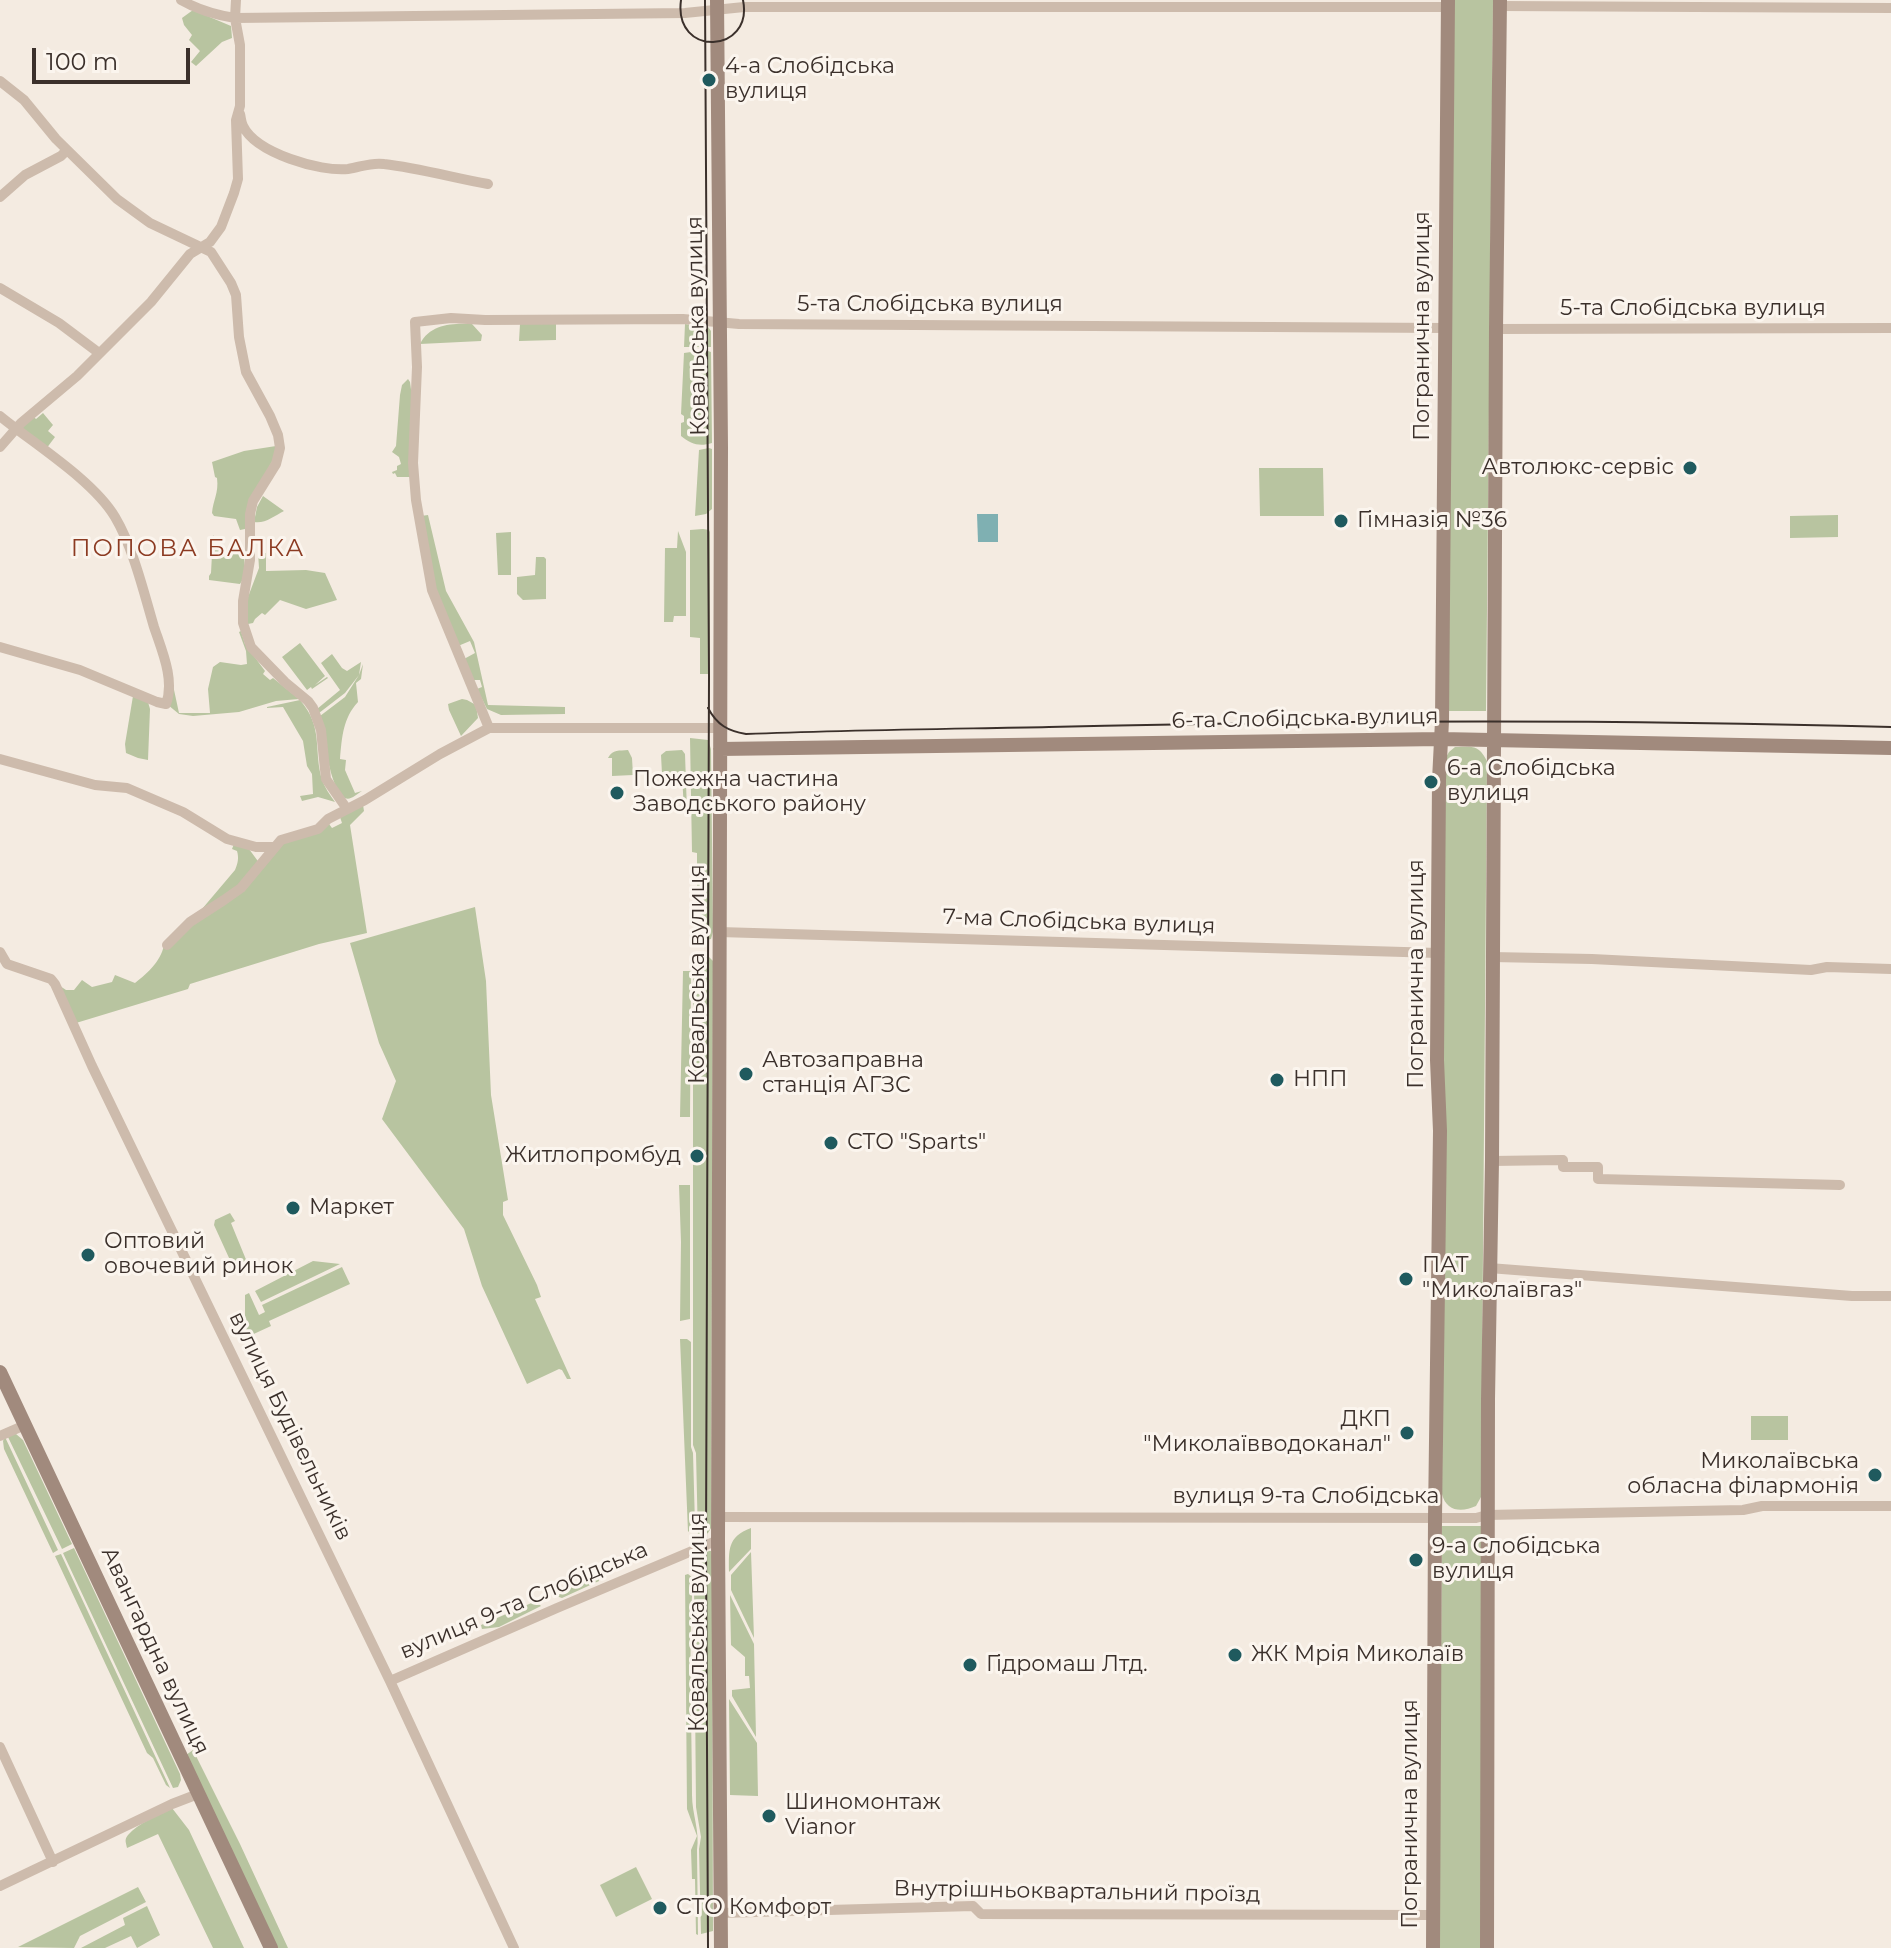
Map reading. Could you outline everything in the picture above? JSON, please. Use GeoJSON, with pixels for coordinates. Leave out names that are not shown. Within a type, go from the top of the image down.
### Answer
{"type":"FeatureCollection","features":[{"type":"Feature","properties":{"kind":"main road"},"geometry":{"type":"LineString","coordinates":[[1487,1948],[1487,1515],[1500,3]]}},
{"type":"Feature","properties":{"kind":"main road","name":"Погранична вулиця"},"geometry":{"type":"LineString","coordinates":[[1433,1948],[1440,1131],[1437,1060],[1448,4]]}},
{"type":"Feature","properties":{"kind":"main road","name":"Ковальська вулиця"},"geometry":{"type":"LineString","coordinates":[[718,5],[721,1948]]}},
{"type":"Feature","properties":{"kind":"main road","name":"6-та Слобідська вулиця"},"geometry":{"type":"LineString","coordinates":[[720,749],[1441,739],[1891,748]]}},
{"type":"Feature","properties":{"kind":"main road","name":"Авангардна вулиця"},"geometry":{"type":"LineString","coordinates":[[0,1372],[271,1948]]}},
{"type":"Feature","properties":{"kind":"street"},"geometry":{"type":"LineString","coordinates":[[181,0],[215,15],[235,18],[685,13],[718,5],[1448,4]]}},
{"type":"Feature","properties":{"kind":"street"},"geometry":{"type":"LineString","coordinates":[[236,0],[235,18],[240,45],[239,112],[243,127],[253,137],[282,156],[309,165],[345,169],[364,164],[384,164],[488,184]]}},
{"type":"Feature","properties":{"kind":"street"},"geometry":{"type":"LineString","coordinates":[[1500,3],[1891,8]]}},
{"type":"Feature","properties":{"kind":"street"},"geometry":{"type":"LineString","coordinates":[[0,81],[24,100],[67,150],[117,199],[150,223],[211,252],[231,283],[236,295],[239,337],[246,372],[270,416],[280,448],[276,464],[253,501],[250,514],[250,560],[243,601],[243,626],[251,647],[313,708],[321,730],[326,779],[347,809]]}},
{"type":"Feature","properties":{"kind":"street"},"geometry":{"type":"LineString","coordinates":[[0,447],[147,306],[190,254],[210,242],[220,230],[237,186],[236,120],[239,112]]}},
{"type":"Feature","properties":{"kind":"street"},"geometry":{"type":"LineString","coordinates":[[0,197],[25,175],[67,150]]}},
{"type":"Feature","properties":{"kind":"street"},"geometry":{"type":"LineString","coordinates":[[0,288],[59,323],[99,353]]}},
{"type":"Feature","properties":{"kind":"street","name":"5-та Слобідська вулиця"},"geometry":{"type":"LineString","coordinates":[[489,728],[432,590],[414,471],[415,322],[451,318],[669,319],[739,324],[1446,328]]}},
{"type":"Feature","properties":{"kind":"street","name":"5-та Слобідська вулиця"},"geometry":{"type":"LineString","coordinates":[[1496,329],[1891,328]]}},
{"type":"Feature","properties":{"kind":"street"},"geometry":{"type":"LineString","coordinates":[[0,416],[91,489],[117,520],[163,654],[170,690],[166,704],[133,694],[80,670],[0,647]]}},
{"type":"Feature","properties":{"kind":"street"},"geometry":{"type":"LineString","coordinates":[[167,945],[190,922],[241,888],[281,840],[318,829],[328,819],[489,728],[720,728]]}},
{"type":"Feature","properties":{"kind":"street"},"geometry":{"type":"LineString","coordinates":[[0,759],[95,785],[127,788],[183,812],[227,839],[256,847],[275,847]]}},
{"type":"Feature","properties":{"kind":"street","name":"7-ма Слобідська вулиця"},"geometry":{"type":"LineString","coordinates":[[719,932],[1438,953]]}},
{"type":"Feature","properties":{"kind":"street","name":"вулиця Будівельників"},"geometry":{"type":"LineString","coordinates":[[0,952],[7,964],[51,979],[60,991],[139,1165],[283,1457],[514,1948]]}},
{"type":"Feature","properties":{"kind":"street"},"geometry":{"type":"LineString","coordinates":[[1492,957],[1811,970],[1827,967],[1891,969]]}},
{"type":"Feature","properties":{"kind":"street"},"geometry":{"type":"LineString","coordinates":[[1492,1161],[1563,1160],[1563,1167],[1598,1167],[1598,1179],[1840,1185]]}},
{"type":"Feature","properties":{"kind":"street"},"geometry":{"type":"LineString","coordinates":[[1489,1268],[1837,1295],[1891,1296]]}},
{"type":"Feature","properties":{"kind":"street"},"geometry":{"type":"LineString","coordinates":[[0,1436],[25,1425]]}},
{"type":"Feature","properties":{"kind":"street","name":"вулиця 9-та Слобідська"},"geometry":{"type":"LineString","coordinates":[[719,1517],[1476,1518],[1487,1515],[1743,1510],[1762,1506],[1891,1506]]}},
{"type":"Feature","properties":{"kind":"street","name":"вулиця 9-та Слобідська"},"geometry":{"type":"LineString","coordinates":[[390,1681],[718,1540]]}},
{"type":"Feature","properties":{"kind":"street"},"geometry":{"type":"LineString","coordinates":[[0,1747],[53,1862]]}},
{"type":"Feature","properties":{"kind":"street"},"geometry":{"type":"LineString","coordinates":[[0,1886],[198,1794]]}},
{"type":"Feature","properties":{"kind":"street","name":"Внутрішньоквартальний проїзд"},"geometry":{"type":"LineString","coordinates":[[720,1913],[973,1906],[981,1914],[1433,1915]]}},
{"type":"Feature","properties":{"kind":"green space"},"geometry":{"type":"Polygon","coordinates":[[[1454,0],[1493,0],[1486,711],[1448,711],[1454,0]]]}},
{"type":"Feature","properties":{"kind":"green space"},"geometry":{"type":"Polygon","coordinates":[[[193,10],[231,26],[232,38],[222,42],[196,66],[191,62],[200,51],[189,40],[192,35],[182,18],[193,10]]]}},
{"type":"Feature","properties":{"kind":"green space"},"geometry":{"type":"Polygon","coordinates":[[[472,324],[482,335],[481,341],[420,344],[436,329],[472,324]]]}},
{"type":"Feature","properties":{"kind":"green space"},"geometry":{"type":"Polygon","coordinates":[[[520,324],[556,324],[556,340],[519,341],[520,324]]]}},
{"type":"Feature","properties":{"kind":"green space"},"geometry":{"type":"Polygon","coordinates":[[[685,324],[708,327],[711,347],[684,347],[685,324]]]}},
{"type":"Feature","properties":{"kind":"green space"},"geometry":{"type":"Polygon","coordinates":[[[711,352],[712,443],[699,445],[681,436],[681,423],[684,422],[681,414],[684,353],[711,352]]]}},
{"type":"Feature","properties":{"kind":"green space"},"geometry":{"type":"Polygon","coordinates":[[[408,379],[413,404],[410,477],[397,477],[392,472],[401,464],[399,457],[392,452],[396,446],[402,385],[408,379]]]}},
{"type":"Feature","properties":{"kind":"green space"},"geometry":{"type":"Polygon","coordinates":[[[43,413],[53,425],[48,431],[55,437],[46,449],[22,425],[43,413]]]}},
{"type":"Feature","properties":{"kind":"green space"},"geometry":{"type":"Polygon","coordinates":[[[276,446],[275,456],[249,504],[245,529],[240,530],[236,519],[214,516],[217,478],[212,462],[244,451],[276,446]]]}},
{"type":"Feature","properties":{"kind":"green space"},"geometry":{"type":"Polygon","coordinates":[[[712,449],[712,509],[695,516],[699,450],[712,449]]]}},
{"type":"Feature","properties":{"kind":"green space"},"geometry":{"type":"Polygon","coordinates":[[[1259,468],[1323,468],[1324,516],[1260,516],[1259,468]]]}},
{"type":"Feature","properties":{"kind":"green space"},"geometry":{"type":"Polygon","coordinates":[[[263,496],[284,511],[266,521],[254,522],[257,507],[263,496]]]}},
{"type":"Feature","properties":{"kind":"green space"},"geometry":{"type":"Polygon","coordinates":[[[428,515],[446,591],[474,642],[488,705],[565,707],[565,714],[501,715],[487,709],[477,689],[482,687],[480,680],[473,680],[464,659],[475,653],[470,641],[458,646],[434,591],[421,516],[428,515]]]}},
{"type":"Feature","properties":{"kind":"green space"},"geometry":{"type":"Polygon","coordinates":[[[1838,515],[1838,537],[1790,538],[1790,516],[1838,515]]]}},
{"type":"Feature","properties":{"kind":"green space"},"geometry":{"type":"Polygon","coordinates":[[[690,530],[710,532],[710,674],[700,674],[700,638],[690,637],[690,530]]]}},
{"type":"Feature","properties":{"kind":"green space"},"geometry":{"type":"Polygon","coordinates":[[[678,531],[686,552],[686,616],[674,616],[673,622],[664,622],[665,548],[677,548],[678,531]]]}},
{"type":"Feature","properties":{"kind":"green space"},"geometry":{"type":"Polygon","coordinates":[[[511,532],[511,575],[498,575],[496,533],[511,532]]]}},
{"type":"Feature","properties":{"kind":"green space"},"geometry":{"type":"Polygon","coordinates":[[[213,535],[221,550],[244,550],[244,572],[240,584],[209,580],[213,535]]]}},
{"type":"Feature","properties":{"kind":"green space"},"geometry":{"type":"Polygon","coordinates":[[[258,552],[266,553],[266,571],[325,573],[337,600],[306,609],[280,600],[265,615],[262,613],[248,624],[248,597],[259,568],[258,552]]]}},
{"type":"Feature","properties":{"kind":"green space"},"geometry":{"type":"Polygon","coordinates":[[[536,557],[546,559],[546,599],[523,600],[517,594],[517,577],[535,575],[536,557]]]}},
{"type":"Feature","properties":{"kind":"green space"},"geometry":{"type":"Polygon","coordinates":[[[241,631],[245,644],[265,671],[263,674],[270,680],[273,678],[299,699],[276,701],[239,712],[193,716],[179,714],[168,705],[168,662],[179,713],[210,713],[208,689],[213,667],[220,662],[247,664],[241,631]]]}},
{"type":"Feature","properties":{"kind":"green space"},"geometry":{"type":"Polygon","coordinates":[[[300,643],[325,676],[315,685],[328,678],[312,689],[307,690],[282,657],[300,643]]]}},
{"type":"Feature","properties":{"kind":"green space"},"geometry":{"type":"Polygon","coordinates":[[[332,654],[347,671],[361,662],[359,675],[345,693],[319,713],[317,709],[340,690],[321,663],[332,654]]]}},
{"type":"Feature","properties":{"kind":"green space"},"geometry":{"type":"Polygon","coordinates":[[[363,664],[361,679],[356,683],[358,702],[346,721],[340,759],[346,760],[345,770],[355,793],[362,791],[347,799],[339,793],[331,773],[320,716],[345,697],[363,664]]]}},
{"type":"Feature","properties":{"kind":"green space"},"geometry":{"type":"Polygon","coordinates":[[[133,696],[148,702],[150,709],[148,760],[126,753],[133,696]]]}},
{"type":"Feature","properties":{"kind":"green space"},"geometry":{"type":"Polygon","coordinates":[[[462,699],[476,705],[478,718],[461,736],[448,704],[462,699]]]}},
{"type":"Feature","properties":{"kind":"green space"},"geometry":{"type":"Polygon","coordinates":[[[300,700],[315,729],[322,780],[335,802],[318,797],[302,801],[300,796],[313,794],[312,774],[307,766],[303,741],[283,707],[267,708],[300,700]]]}},
{"type":"Feature","properties":{"kind":"green space"},"geometry":{"type":"Polygon","coordinates":[[[690,738],[708,740],[711,749],[713,932],[711,939],[697,942],[697,853],[692,852],[690,738]]]}},
{"type":"Feature","properties":{"kind":"green space"},"geometry":{"type":"Polygon","coordinates":[[[1455,747],[1474,748],[1487,761],[1481,1497],[1476,1506],[1460,1510],[1447,1504],[1442,1494],[1445,759],[1455,747]]]}},
{"type":"Feature","properties":{"kind":"green space"},"geometry":{"type":"Polygon","coordinates":[[[628,750],[633,775],[612,776],[612,758],[608,758],[614,752],[628,750]]]}},
{"type":"Feature","properties":{"kind":"green space"},"geometry":{"type":"Polygon","coordinates":[[[682,750],[685,754],[687,811],[684,812],[682,773],[662,774],[661,755],[666,751],[682,750]]]}},
{"type":"Feature","properties":{"kind":"green space"},"geometry":{"type":"Polygon","coordinates":[[[363,805],[364,811],[350,825],[367,933],[319,944],[76,1023],[60,986],[74,990],[82,980],[92,987],[112,982],[115,975],[135,983],[158,960],[164,943],[209,913],[282,842],[329,824],[332,828],[342,823],[340,817],[363,805]]]}},
{"type":"Feature","properties":{"kind":"green space"},"geometry":{"type":"Polygon","coordinates":[[[234,844],[249,849],[260,864],[237,889],[202,909],[235,870],[238,856],[237,851],[232,849],[234,844]]]}},
{"type":"Feature","properties":{"kind":"green space"},"geometry":{"type":"Polygon","coordinates":[[[475,907],[486,981],[491,1095],[508,1200],[503,1202],[503,1215],[537,1285],[541,1297],[535,1299],[571,1379],[567,1379],[559,1369],[527,1384],[482,1286],[464,1229],[382,1119],[396,1081],[379,1043],[350,943],[475,907]]]}},
{"type":"Feature","properties":{"kind":"green space"},"geometry":{"type":"Polygon","coordinates":[[[709,957],[713,961],[711,1528],[698,1539],[696,1453],[693,1445],[693,958],[709,957]]]}},
{"type":"Feature","properties":{"kind":"green space"},"geometry":{"type":"Polygon","coordinates":[[[683,971],[691,971],[690,1117],[680,1117],[683,971]]]}},
{"type":"Feature","properties":{"kind":"green space"},"geometry":{"type":"Polygon","coordinates":[[[679,1185],[690,1185],[690,1319],[680,1321],[681,1242],[679,1185]]]}},
{"type":"Feature","properties":{"kind":"green space"},"geometry":{"type":"Polygon","coordinates":[[[230,1213],[247,1262],[252,1261],[253,1265],[240,1274],[235,1271],[214,1225],[215,1220],[230,1213]]]}},
{"type":"Feature","properties":{"kind":"green space"},"geometry":{"type":"Polygon","coordinates":[[[313,1261],[340,1264],[261,1302],[255,1291],[313,1261]]]}},
{"type":"Feature","properties":{"kind":"green space"},"geometry":{"type":"Polygon","coordinates":[[[342,1267],[350,1284],[269,1321],[271,1326],[245,1338],[245,1295],[249,1293],[259,1315],[265,1312],[262,1305],[342,1267]]]}},
{"type":"Feature","properties":{"kind":"green space"},"geometry":{"type":"Polygon","coordinates":[[[680,1339],[691,1342],[695,1525],[688,1532],[680,1339]]]}},
{"type":"Feature","properties":{"kind":"green space"},"geometry":{"type":"Polygon","coordinates":[[[1751,1416],[1788,1416],[1788,1440],[1751,1440],[1751,1416]]]}},
{"type":"Feature","properties":{"kind":"green space"},"geometry":{"type":"Polygon","coordinates":[[[16,1434],[23,1440],[72,1544],[62,1549],[7,1435],[16,1434]]]}},
{"type":"Feature","properties":{"kind":"green space"},"geometry":{"type":"Polygon","coordinates":[[[5,1437],[58,1550],[53,1553],[4,1449],[5,1437]]]}},
{"type":"Feature","properties":{"kind":"green space"},"geometry":{"type":"Polygon","coordinates":[[[1442,1526],[1481,1526],[1481,1948],[1439,1948],[1442,1526]]]}},
{"type":"Feature","properties":{"kind":"green space"},"geometry":{"type":"Polygon","coordinates":[[[751,1528],[751,1549],[729,1572],[733,1540],[751,1528]]]}},
{"type":"Feature","properties":{"kind":"green space"},"geometry":{"type":"Polygon","coordinates":[[[74,1548],[180,1774],[178,1787],[173,1788],[63,1553],[74,1548]]]}},
{"type":"Feature","properties":{"kind":"green space"},"geometry":{"type":"Polygon","coordinates":[[[709,1551],[712,1556],[713,1931],[701,1934],[701,1837],[696,1807],[694,1584],[697,1557],[709,1551]]]}},
{"type":"Feature","properties":{"kind":"green space"},"geometry":{"type":"Polygon","coordinates":[[[751,1552],[754,1638],[731,1590],[731,1575],[751,1552]]]}},
{"type":"Feature","properties":{"kind":"green space"},"geometry":{"type":"Polygon","coordinates":[[[61,1554],[170,1788],[147,1753],[55,1556],[61,1554]]]}},
{"type":"Feature","properties":{"kind":"green space"},"geometry":{"type":"Polygon","coordinates":[[[598,1573],[599,1581],[562,1598],[554,1591],[598,1573]]]}},
{"type":"Feature","properties":{"kind":"green space"},"geometry":{"type":"Polygon","coordinates":[[[688,1574],[693,1578],[690,1659],[692,1795],[697,1836],[687,1809],[685,1575],[688,1574]]]}},
{"type":"Feature","properties":{"kind":"green space"},"geometry":{"type":"Polygon","coordinates":[[[730,1595],[754,1644],[756,1737],[732,1696],[732,1690],[750,1688],[749,1676],[745,1676],[745,1657],[731,1645],[730,1595]]]}},
{"type":"Feature","properties":{"kind":"green space"},"geometry":{"type":"Polygon","coordinates":[[[536,1601],[541,1606],[499,1627],[482,1629],[481,1625],[536,1601]]]}},
{"type":"Feature","properties":{"kind":"green space"},"geometry":{"type":"Polygon","coordinates":[[[729,1699],[757,1743],[758,1796],[730,1795],[729,1699]]]}},
{"type":"Feature","properties":{"kind":"green space"},"geometry":{"type":"Polygon","coordinates":[[[193,1750],[288,1948],[277,1948],[186,1755],[193,1750]]]}},
{"type":"Feature","properties":{"kind":"green space"},"geometry":{"type":"Polygon","coordinates":[[[172,1808],[189,1830],[244,1948],[213,1948],[158,1834],[127,1848],[126,1838],[132,1831],[172,1808]]]}},
{"type":"Feature","properties":{"kind":"green space"},"geometry":{"type":"Polygon","coordinates":[[[697,1836],[698,1935],[695,1879],[692,1879],[691,1850],[697,1836]]]}},
{"type":"Feature","properties":{"kind":"green space"},"geometry":{"type":"Polygon","coordinates":[[[636,1867],[652,1899],[616,1917],[600,1885],[636,1867]]]}},
{"type":"Feature","properties":{"kind":"green space"},"geometry":{"type":"Polygon","coordinates":[[[138,1887],[146,1902],[80,1936],[74,1948],[18,1947],[138,1887]]]}},
{"type":"Feature","properties":{"kind":"green space"},"geometry":{"type":"Polygon","coordinates":[[[147,1906],[160,1935],[137,1948],[131,1936],[105,1948],[81,1948],[125,1925],[123,1918],[147,1906]]]}},
{"type":"Feature","properties":{"kind":"water"},"geometry":{"type":"Polygon","coordinates":[[[977,514],[998,514],[998,542],[978,542],[977,514]]]}},
{"type":"Feature","properties":{"kind":"tram line"},"geometry":{"type":"LineString","coordinates":[[681,0],[682,19],[689,32],[700,40],[713,42],[726,39],[737,31],[743,18],[743,0]]}},
{"type":"Feature","properties":{"kind":"tram line"},"geometry":{"type":"LineString","coordinates":[[705,0],[709,677],[708,1948]]}},
{"type":"Feature","properties":{"kind":"tram line"},"geometry":{"type":"LineString","coordinates":[[708,708],[724,726],[746,734],[1365,722],[1891,727]]}},
{"type":"Feature","properties":{"kind":"place","name":"4-а Слобідська вулиця"},"geometry":{"type":"Point","coordinates":[709,80]}},
{"type":"Feature","properties":{"kind":"place","name":"Автолюкс-сервіс"},"geometry":{"type":"Point","coordinates":[1690,468]}},
{"type":"Feature","properties":{"kind":"place","name":"Гімназія №36"},"geometry":{"type":"Point","coordinates":[1341,521]}},
{"type":"Feature","properties":{"kind":"place","name":"6-а Слобідська вулиця"},"geometry":{"type":"Point","coordinates":[1431,782]}},
{"type":"Feature","properties":{"kind":"place","name":"Пожежна частина Заводського району"},"geometry":{"type":"Point","coordinates":[617,793]}},
{"type":"Feature","properties":{"kind":"place","name":"Автозаправна станція АГЗС"},"geometry":{"type":"Point","coordinates":[746,1074]}},
{"type":"Feature","properties":{"kind":"place","name":"НПП"},"geometry":{"type":"Point","coordinates":[1277,1080]}},
{"type":"Feature","properties":{"kind":"place","name":"СТО \"Sparts\""},"geometry":{"type":"Point","coordinates":[831,1143]}},
{"type":"Feature","properties":{"kind":"place","name":"Житлопромбуд"},"geometry":{"type":"Point","coordinates":[697,1156]}},
{"type":"Feature","properties":{"kind":"place","name":"Маркет"},"geometry":{"type":"Point","coordinates":[293,1208]}},
{"type":"Feature","properties":{"kind":"place","name":"Оптовий овочевий ринок"},"geometry":{"type":"Point","coordinates":[88,1255]}},
{"type":"Feature","properties":{"kind":"place","name":"ПАТ \"Миколаївгаз\""},"geometry":{"type":"Point","coordinates":[1406,1279]}},
{"type":"Feature","properties":{"kind":"place","name":"ДКП \"Миколаївводоканал\""},"geometry":{"type":"Point","coordinates":[1407,1433]}},
{"type":"Feature","properties":{"kind":"place","name":"Миколаївська обласна філармонія"},"geometry":{"type":"Point","coordinates":[1875,1475]}},
{"type":"Feature","properties":{"kind":"place","name":"9-а Слобідська вулиця"},"geometry":{"type":"Point","coordinates":[1416,1560]}},
{"type":"Feature","properties":{"kind":"place","name":"ЖК Мрія Миколаїв"},"geometry":{"type":"Point","coordinates":[1235,1655]}},
{"type":"Feature","properties":{"kind":"place","name":"Гідромаш Лтд."},"geometry":{"type":"Point","coordinates":[970,1665]}},
{"type":"Feature","properties":{"kind":"place","name":"Шиномонтаж Vianor"},"geometry":{"type":"Point","coordinates":[769,1816]}},
{"type":"Feature","properties":{"kind":"place","name":"СТО Комфорт"},"geometry":{"type":"Point","coordinates":[660,1908]}},
{"type":"Feature","properties":{"kind":"district","name":"ПОПОВА БАЛКА"},"geometry":{"type":"Point","coordinates":[188,549]}}]}
